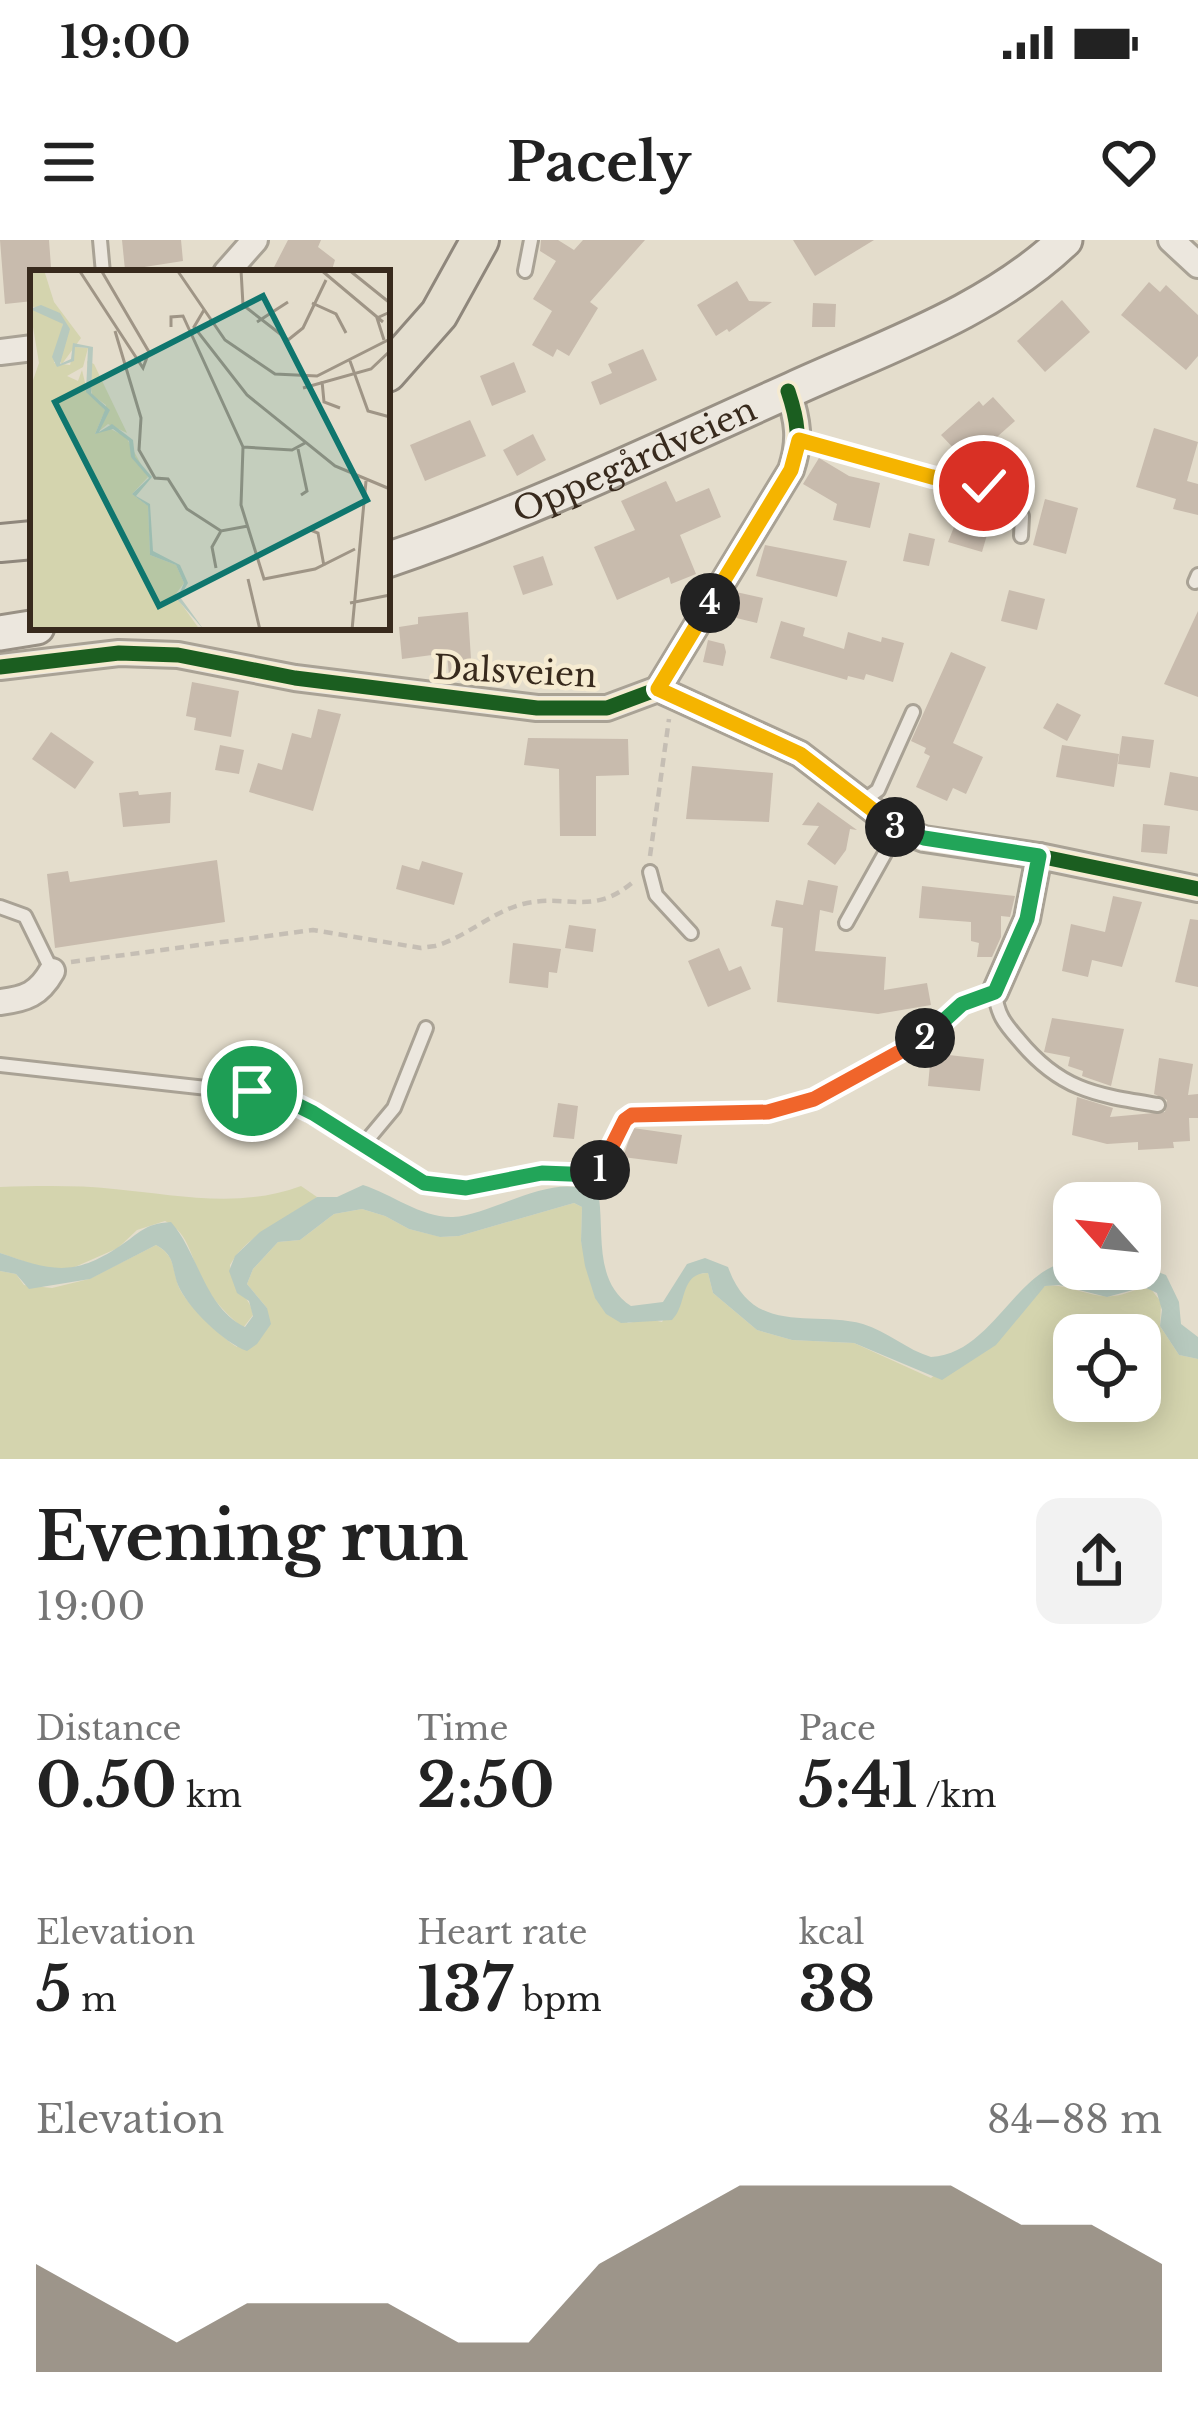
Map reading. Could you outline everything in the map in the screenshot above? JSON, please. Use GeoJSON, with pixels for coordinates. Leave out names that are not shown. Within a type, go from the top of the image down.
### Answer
{"type":"FeatureCollection","features":[{"type":"Feature","properties":{"kind":"main road"},"geometry":{"type":"LineString","coordinates":[[390,370],[439,314],[480,240]]}},
{"type":"Feature","properties":{"kind":"main road","name":"Oppegårdveien"},"geometry":{"type":"LineString","coordinates":[[390,559],[622,466],[967,309],[1065,240]]}},
{"type":"Feature","properties":{"kind":"main road"},"geometry":{"type":"LineString","coordinates":[[0,543],[30,540]]}},
{"type":"Feature","properties":{"kind":"street"},"geometry":{"type":"LineString","coordinates":[[229,270],[255,240]]}},
{"type":"Feature","properties":{"kind":"street"},"geometry":{"type":"LineString","coordinates":[[1171,240],[1198,265]]}},
{"type":"Feature","properties":{"kind":"street"},"geometry":{"type":"LineString","coordinates":[[0,352],[30,347]]}},
{"type":"Feature","properties":{"kind":"street"},"geometry":{"type":"LineString","coordinates":[[788,391],[799,422],[791,470],[667,692],[800,754],[898,829],[924,838],[1198,889]]}},
{"type":"Feature","properties":{"kind":"street","name":"Dalsveien"},"geometry":{"type":"LineString","coordinates":[[0,667],[102,654],[178,655],[295,678],[537,708],[607,708],[667,692]]}},
{"type":"Feature","properties":{"kind":"street"},"geometry":{"type":"LineString","coordinates":[[995,992],[1027,919],[1039,856]]}},
{"type":"Feature","properties":{"kind":"street"},"geometry":{"type":"LineString","coordinates":[[0,1002],[31,996],[52,971]]}},
{"type":"Feature","properties":{"kind":"lane"},"geometry":{"type":"LineString","coordinates":[[100,240],[103,270]]}},
{"type":"Feature","properties":{"kind":"lane"},"geometry":{"type":"LineString","coordinates":[[525,271],[531,240]]}},
{"type":"Feature","properties":{"kind":"lane"},"geometry":{"type":"LineString","coordinates":[[799,440],[1013,496],[1022,516],[1021,536]]}},
{"type":"Feature","properties":{"kind":"lane"},"geometry":{"type":"LineString","coordinates":[[862,802],[878,790],[913,712]]}},
{"type":"Feature","properties":{"kind":"lane"},"geometry":{"type":"LineString","coordinates":[[846,923],[898,829]]}},
{"type":"Feature","properties":{"kind":"lane"},"geometry":{"type":"LineString","coordinates":[[650,872],[656,895],[691,933]]}},
{"type":"Feature","properties":{"kind":"lane"},"geometry":{"type":"LineString","coordinates":[[0,907],[25,916],[52,971]]}},
{"type":"Feature","properties":{"kind":"lane"},"geometry":{"type":"LineString","coordinates":[[0,1065],[279,1096],[424,1183],[484,1186],[528,1174],[596,1175],[625,1120],[645,1113],[687,1117],[768,1112],[814,1099],[921,1042],[962,1004],[995,992],[997,1014],[1052,1075],[1090,1094],[1159,1106]]}},
{"type":"Feature","properties":{"kind":"lane"},"geometry":{"type":"LineString","coordinates":[[364,1144],[394,1108],[426,1028]]}},
{"type":"Feature","properties":{"kind":"path"},"geometry":{"type":"LineString","coordinates":[[52,971],[108,955],[314,930],[421,948],[435,946],[521,904],[610,899],[650,872],[667,692]]}},
{"type":"Feature","properties":{"kind":"green space"},"geometry":{"type":"Polygon","coordinates":[[[301,1186],[317,1197],[258,1235],[230,1265],[253,1315],[243,1328],[213,1297],[184,1238],[165,1221],[137,1230],[118,1248],[68,1270],[46,1269],[0,1253],[0,1187],[86,1187],[231,1199],[301,1186]]]}},
{"type":"Feature","properties":{"kind":"green space"},"geometry":{"type":"Polygon","coordinates":[[[574,1203],[582,1207],[581,1241],[595,1297],[628,1323],[662,1322],[689,1280],[708,1273],[713,1293],[757,1330],[792,1340],[854,1343],[931,1378],[1045,1286],[1104,1296],[1152,1290],[1161,1302],[1160,1314],[1053,1314],[1053,1422],[1161,1422],[1161,1328],[1179,1355],[1198,1359],[1198,1459],[0,1459],[0,1271],[16,1274],[24,1285],[52,1288],[89,1279],[156,1245],[170,1257],[187,1300],[237,1347],[267,1308],[247,1284],[253,1269],[278,1242],[300,1240],[334,1214],[362,1209],[441,1237],[574,1203]]]}},
{"type":"Feature","properties":{"kind":"shaded area"},"geometry":{"type":"Polygon","coordinates":[[[363,1185],[418,1210],[453,1217],[548,1189],[584,1189],[599,1198],[606,1271],[619,1296],[631,1306],[663,1302],[687,1264],[705,1258],[728,1267],[739,1289],[768,1312],[863,1324],[931,1357],[968,1344],[1025,1287],[1053,1267],[1053,1285],[1045,1286],[996,1345],[942,1380],[854,1343],[792,1340],[757,1330],[713,1293],[708,1273],[692,1278],[672,1320],[621,1323],[606,1314],[595,1298],[581,1241],[582,1207],[574,1203],[459,1236],[440,1237],[362,1209],[334,1214],[300,1240],[278,1242],[253,1269],[247,1284],[267,1308],[271,1324],[247,1351],[198,1313],[178,1285],[170,1258],[156,1245],[90,1279],[29,1289],[16,1274],[0,1271],[0,1253],[47,1267],[74,1267],[103,1256],[148,1227],[171,1222],[220,1307],[245,1327],[253,1316],[229,1271],[235,1256],[260,1232],[317,1197],[337,1197],[363,1185]]]}},
{"type":"Feature","properties":{"kind":"shaded area"},"geometry":{"type":"Polygon","coordinates":[[[1161,1273],[1179,1302],[1181,1324],[1198,1337],[1198,1359],[1179,1355],[1161,1328],[1157,1293],[1150,1290],[1161,1290],[1161,1273]]]}},
{"type":"Feature","properties":{"kind":"shaded area"},"geometry":{"type":"Polygon","coordinates":[[[1079,1290],[1133,1290],[1107,1297],[1079,1290]]]}},
{"type":"Feature","properties":{"kind":"building"},"geometry":{"type":"Polygon","coordinates":[[[0,240],[49,240],[51,267],[30,270],[30,301],[5,304],[0,240]]]}},
{"type":"Feature","properties":{"kind":"building"},"geometry":{"type":"Polygon","coordinates":[[[122,240],[181,240],[183,261],[125,270],[122,240]]]}},
{"type":"Feature","properties":{"kind":"building"},"geometry":{"type":"Polygon","coordinates":[[[288,240],[321,240],[318,247],[335,260],[332,270],[273,270],[288,240]]]}},
{"type":"Feature","properties":{"kind":"building"},"geometry":{"type":"Polygon","coordinates":[[[541,240],[558,240],[574,250],[583,240],[645,240],[590,302],[598,308],[569,356],[557,349],[553,357],[532,345],[552,311],[533,299],[556,261],[540,251],[541,240]]]}},
{"type":"Feature","properties":{"kind":"building"},"geometry":{"type":"Polygon","coordinates":[[[793,240],[874,240],[815,276],[793,240]]]}},
{"type":"Feature","properties":{"kind":"building"},"geometry":{"type":"Polygon","coordinates":[[[737,281],[749,301],[772,302],[716,336],[697,305],[737,281]]]}},
{"type":"Feature","properties":{"kind":"building"},"geometry":{"type":"Polygon","coordinates":[[[1149,282],[1160,292],[1166,285],[1198,315],[1198,356],[1186,370],[1121,315],[1149,282]]]}},
{"type":"Feature","properties":{"kind":"building"},"geometry":{"type":"Polygon","coordinates":[[[1062,300],[1090,332],[1045,372],[1017,341],[1062,300]]]}},
{"type":"Feature","properties":{"kind":"building"},"geometry":{"type":"Polygon","coordinates":[[[813,303],[836,304],[835,327],[812,327],[813,303]]]}},
{"type":"Feature","properties":{"kind":"building"},"geometry":{"type":"Polygon","coordinates":[[[643,349],[657,380],[600,405],[591,382],[612,373],[608,364],[643,349]]]}},
{"type":"Feature","properties":{"kind":"building"},"geometry":{"type":"Polygon","coordinates":[[[514,362],[526,392],[492,406],[480,376],[514,362]]]}},
{"type":"Feature","properties":{"kind":"building"},"geometry":{"type":"Polygon","coordinates":[[[993,397],[1015,421],[981,451],[975,445],[962,457],[941,435],[979,401],[983,406],[993,397]]]}},
{"type":"Feature","properties":{"kind":"building"},"geometry":{"type":"Polygon","coordinates":[[[470,420],[486,456],[425,481],[410,445],[470,420]]]}},
{"type":"Feature","properties":{"kind":"building"},"geometry":{"type":"Polygon","coordinates":[[[1154,428],[1198,442],[1187,481],[1198,484],[1198,515],[1173,509],[1176,499],[1136,487],[1154,428]]]}},
{"type":"Feature","properties":{"kind":"building"},"geometry":{"type":"Polygon","coordinates":[[[533,434],[546,460],[517,476],[503,450],[533,434]]]}},
{"type":"Feature","properties":{"kind":"building"},"geometry":{"type":"Polygon","coordinates":[[[819,458],[849,476],[880,483],[870,528],[833,520],[837,504],[803,484],[819,458]]]}},
{"type":"Feature","properties":{"kind":"building"},"geometry":{"type":"Polygon","coordinates":[[[666,481],[676,502],[709,488],[721,517],[680,535],[696,574],[671,584],[669,577],[617,600],[594,547],[635,530],[621,501],[666,481]]]}},
{"type":"Feature","properties":{"kind":"building"},"geometry":{"type":"Polygon","coordinates":[[[1045,499],[1078,508],[1066,554],[1033,545],[1045,499]]]}},
{"type":"Feature","properties":{"kind":"building"},"geometry":{"type":"Polygon","coordinates":[[[960,512],[991,521],[982,552],[948,542],[960,512]]]}},
{"type":"Feature","properties":{"kind":"building"},"geometry":{"type":"Polygon","coordinates":[[[909,533],[935,539],[929,566],[903,561],[909,533]]]}},
{"type":"Feature","properties":{"kind":"building"},"geometry":{"type":"Polygon","coordinates":[[[765,545],[847,561],[837,597],[756,576],[765,545]]]}},
{"type":"Feature","properties":{"kind":"building"},"geometry":{"type":"Polygon","coordinates":[[[543,556],[553,585],[523,595],[513,566],[543,556]]]}},
{"type":"Feature","properties":{"kind":"building"},"geometry":{"type":"Polygon","coordinates":[[[1009,590],[1045,599],[1037,630],[1001,621],[1009,590]]]}},
{"type":"Feature","properties":{"kind":"building"},"geometry":{"type":"Polygon","coordinates":[[[736,592],[763,598],[757,623],[728,616],[736,592]]]}},
{"type":"Feature","properties":{"kind":"building"},"geometry":{"type":"Polygon","coordinates":[[[1198,611],[1198,697],[1164,684],[1198,611]]]}},
{"type":"Feature","properties":{"kind":"building"},"geometry":{"type":"Polygon","coordinates":[[[468,612],[472,675],[449,676],[447,653],[402,659],[399,627],[418,624],[418,617],[468,612]]]}},
{"type":"Feature","properties":{"kind":"building"},"geometry":{"type":"Polygon","coordinates":[[[781,621],[805,628],[803,636],[844,649],[848,632],[904,643],[893,682],[866,674],[864,680],[848,676],[847,680],[770,658],[781,621]]]}},
{"type":"Feature","properties":{"kind":"building"},"geometry":{"type":"Polygon","coordinates":[[[708,640],[724,644],[723,666],[703,662],[708,640]]]}},
{"type":"Feature","properties":{"kind":"building"},"geometry":{"type":"Polygon","coordinates":[[[951,652],[986,667],[953,743],[983,757],[966,794],[953,788],[947,801],[916,787],[930,756],[924,753],[926,748],[911,741],[951,652]]]}},
{"type":"Feature","properties":{"kind":"building"},"geometry":{"type":"Polygon","coordinates":[[[192,682],[239,691],[231,737],[194,730],[196,718],[186,716],[192,682]]]}},
{"type":"Feature","properties":{"kind":"building"},"geometry":{"type":"Polygon","coordinates":[[[1057,703],[1081,715],[1067,741],[1043,728],[1057,703]]]}},
{"type":"Feature","properties":{"kind":"building"},"geometry":{"type":"Polygon","coordinates":[[[318,709],[341,714],[313,811],[249,792],[258,763],[282,770],[292,733],[311,738],[318,709]]]}},
{"type":"Feature","properties":{"kind":"building"},"geometry":{"type":"Polygon","coordinates":[[[51,732],[94,762],[75,789],[32,759],[51,732]]]}},
{"type":"Feature","properties":{"kind":"building"},"geometry":{"type":"Polygon","coordinates":[[[1122,736],[1154,740],[1150,768],[1118,764],[1122,736]]]}},
{"type":"Feature","properties":{"kind":"building"},"geometry":{"type":"Polygon","coordinates":[[[528,738],[628,739],[629,775],[596,776],[596,836],[560,836],[559,769],[524,765],[528,738]]]}},
{"type":"Feature","properties":{"kind":"building"},"geometry":{"type":"Polygon","coordinates":[[[220,745],[244,750],[239,774],[215,770],[220,745]]]}},
{"type":"Feature","properties":{"kind":"building"},"geometry":{"type":"Polygon","coordinates":[[[1062,745],[1119,754],[1114,787],[1056,777],[1062,745]]]}},
{"type":"Feature","properties":{"kind":"building"},"geometry":{"type":"Polygon","coordinates":[[[692,766],[773,773],[769,822],[686,819],[692,766]]]}},
{"type":"Feature","properties":{"kind":"building"},"geometry":{"type":"Polygon","coordinates":[[[1170,772],[1198,777],[1198,811],[1164,805],[1170,772]]]}},
{"type":"Feature","properties":{"kind":"building"},"geometry":{"type":"Polygon","coordinates":[[[138,791],[139,795],[171,792],[170,823],[123,827],[119,793],[138,791]]]}},
{"type":"Feature","properties":{"kind":"building"},"geometry":{"type":"Polygon","coordinates":[[[818,802],[857,830],[850,829],[846,850],[835,865],[807,844],[819,826],[802,825],[818,802]]]}},
{"type":"Feature","properties":{"kind":"building"},"geometry":{"type":"Polygon","coordinates":[[[1143,824],[1170,826],[1167,854],[1141,852],[1143,824]]]}},
{"type":"Feature","properties":{"kind":"building"},"geometry":{"type":"Polygon","coordinates":[[[217,860],[225,922],[55,948],[47,874],[68,871],[70,882],[217,860]]]}},
{"type":"Feature","properties":{"kind":"building"},"geometry":{"type":"Polygon","coordinates":[[[422,861],[463,873],[454,905],[396,889],[402,865],[419,870],[422,861]]]}},
{"type":"Feature","properties":{"kind":"building"},"geometry":{"type":"Polygon","coordinates":[[[808,880],[838,886],[833,913],[820,910],[815,951],[886,957],[884,990],[927,983],[931,1005],[878,1014],[777,1002],[783,928],[771,926],[776,900],[803,905],[808,880]]]}},
{"type":"Feature","properties":{"kind":"building"},"geometry":{"type":"Polygon","coordinates":[[[922,886],[1015,896],[1010,917],[1001,916],[1001,937],[992,957],[977,957],[979,943],[971,941],[971,922],[919,918],[922,886]]]}},
{"type":"Feature","properties":{"kind":"building"},"geometry":{"type":"Polygon","coordinates":[[[1113,896],[1142,902],[1122,967],[1092,960],[1088,977],[1062,971],[1071,924],[1105,932],[1113,896]]]}},
{"type":"Feature","properties":{"kind":"building"},"geometry":{"type":"Polygon","coordinates":[[[1190,919],[1198,920],[1198,987],[1175,982],[1190,919]]]}},
{"type":"Feature","properties":{"kind":"building"},"geometry":{"type":"Polygon","coordinates":[[[569,925],[596,929],[593,952],[565,948],[569,925]]]}},
{"type":"Feature","properties":{"kind":"building"},"geometry":{"type":"Polygon","coordinates":[[[513,943],[561,949],[557,973],[549,972],[548,988],[509,983],[513,943]]]}},
{"type":"Feature","properties":{"kind":"building"},"geometry":{"type":"Polygon","coordinates":[[[719,948],[729,971],[741,966],[751,989],[708,1007],[688,961],[719,948]]]}},
{"type":"Feature","properties":{"kind":"building"},"geometry":{"type":"Polygon","coordinates":[[[1052,1018],[1124,1029],[1111,1086],[1082,1076],[1083,1071],[1068,1066],[1070,1057],[1044,1052],[1052,1018]]]}},
{"type":"Feature","properties":{"kind":"building"},"geometry":{"type":"Polygon","coordinates":[[[931,1053],[984,1059],[980,1091],[928,1086],[931,1053]]]}},
{"type":"Feature","properties":{"kind":"building"},"geometry":{"type":"Polygon","coordinates":[[[1159,1058],[1193,1064],[1188,1095],[1198,1094],[1198,1118],[1189,1118],[1190,1141],[1173,1142],[1174,1148],[1138,1150],[1138,1142],[1107,1144],[1072,1135],[1077,1097],[1113,1108],[1110,1117],[1165,1112],[1167,1100],[1154,1094],[1159,1058]]]}},
{"type":"Feature","properties":{"kind":"building"},"geometry":{"type":"Polygon","coordinates":[[[558,1103],[578,1106],[574,1139],[553,1137],[558,1103]]]}},
{"type":"Feature","properties":{"kind":"building"},"geometry":{"type":"Polygon","coordinates":[[[633,1128],[682,1135],[677,1164],[623,1157],[633,1128]]]}},
{"type":"Feature","properties":{"kind":"cycle path"},"geometry":{"type":"LineString","coordinates":[[658,689],[791,470],[797,430],[788,391]]}},
{"type":"Feature","properties":{"kind":"cycle path"},"geometry":{"type":"LineString","coordinates":[[0,667],[119,653],[178,655],[295,678],[537,708],[607,708],[658,689],[800,754],[898,829],[924,839],[1039,856],[1198,889]]}},
{"type":"Feature","properties":{"kind":"route"},"geometry":{"type":"LineString","coordinates":[[252,1091],[279,1096],[313,1113],[424,1183],[466,1188],[542,1173],[596,1175],[632,1115],[768,1112],[814,1099],[921,1042],[962,1004],[995,992],[1027,919],[1039,856],[924,838],[898,829],[800,754],[658,689],[791,470],[799,440],[932,477],[984,486]]}}]}
